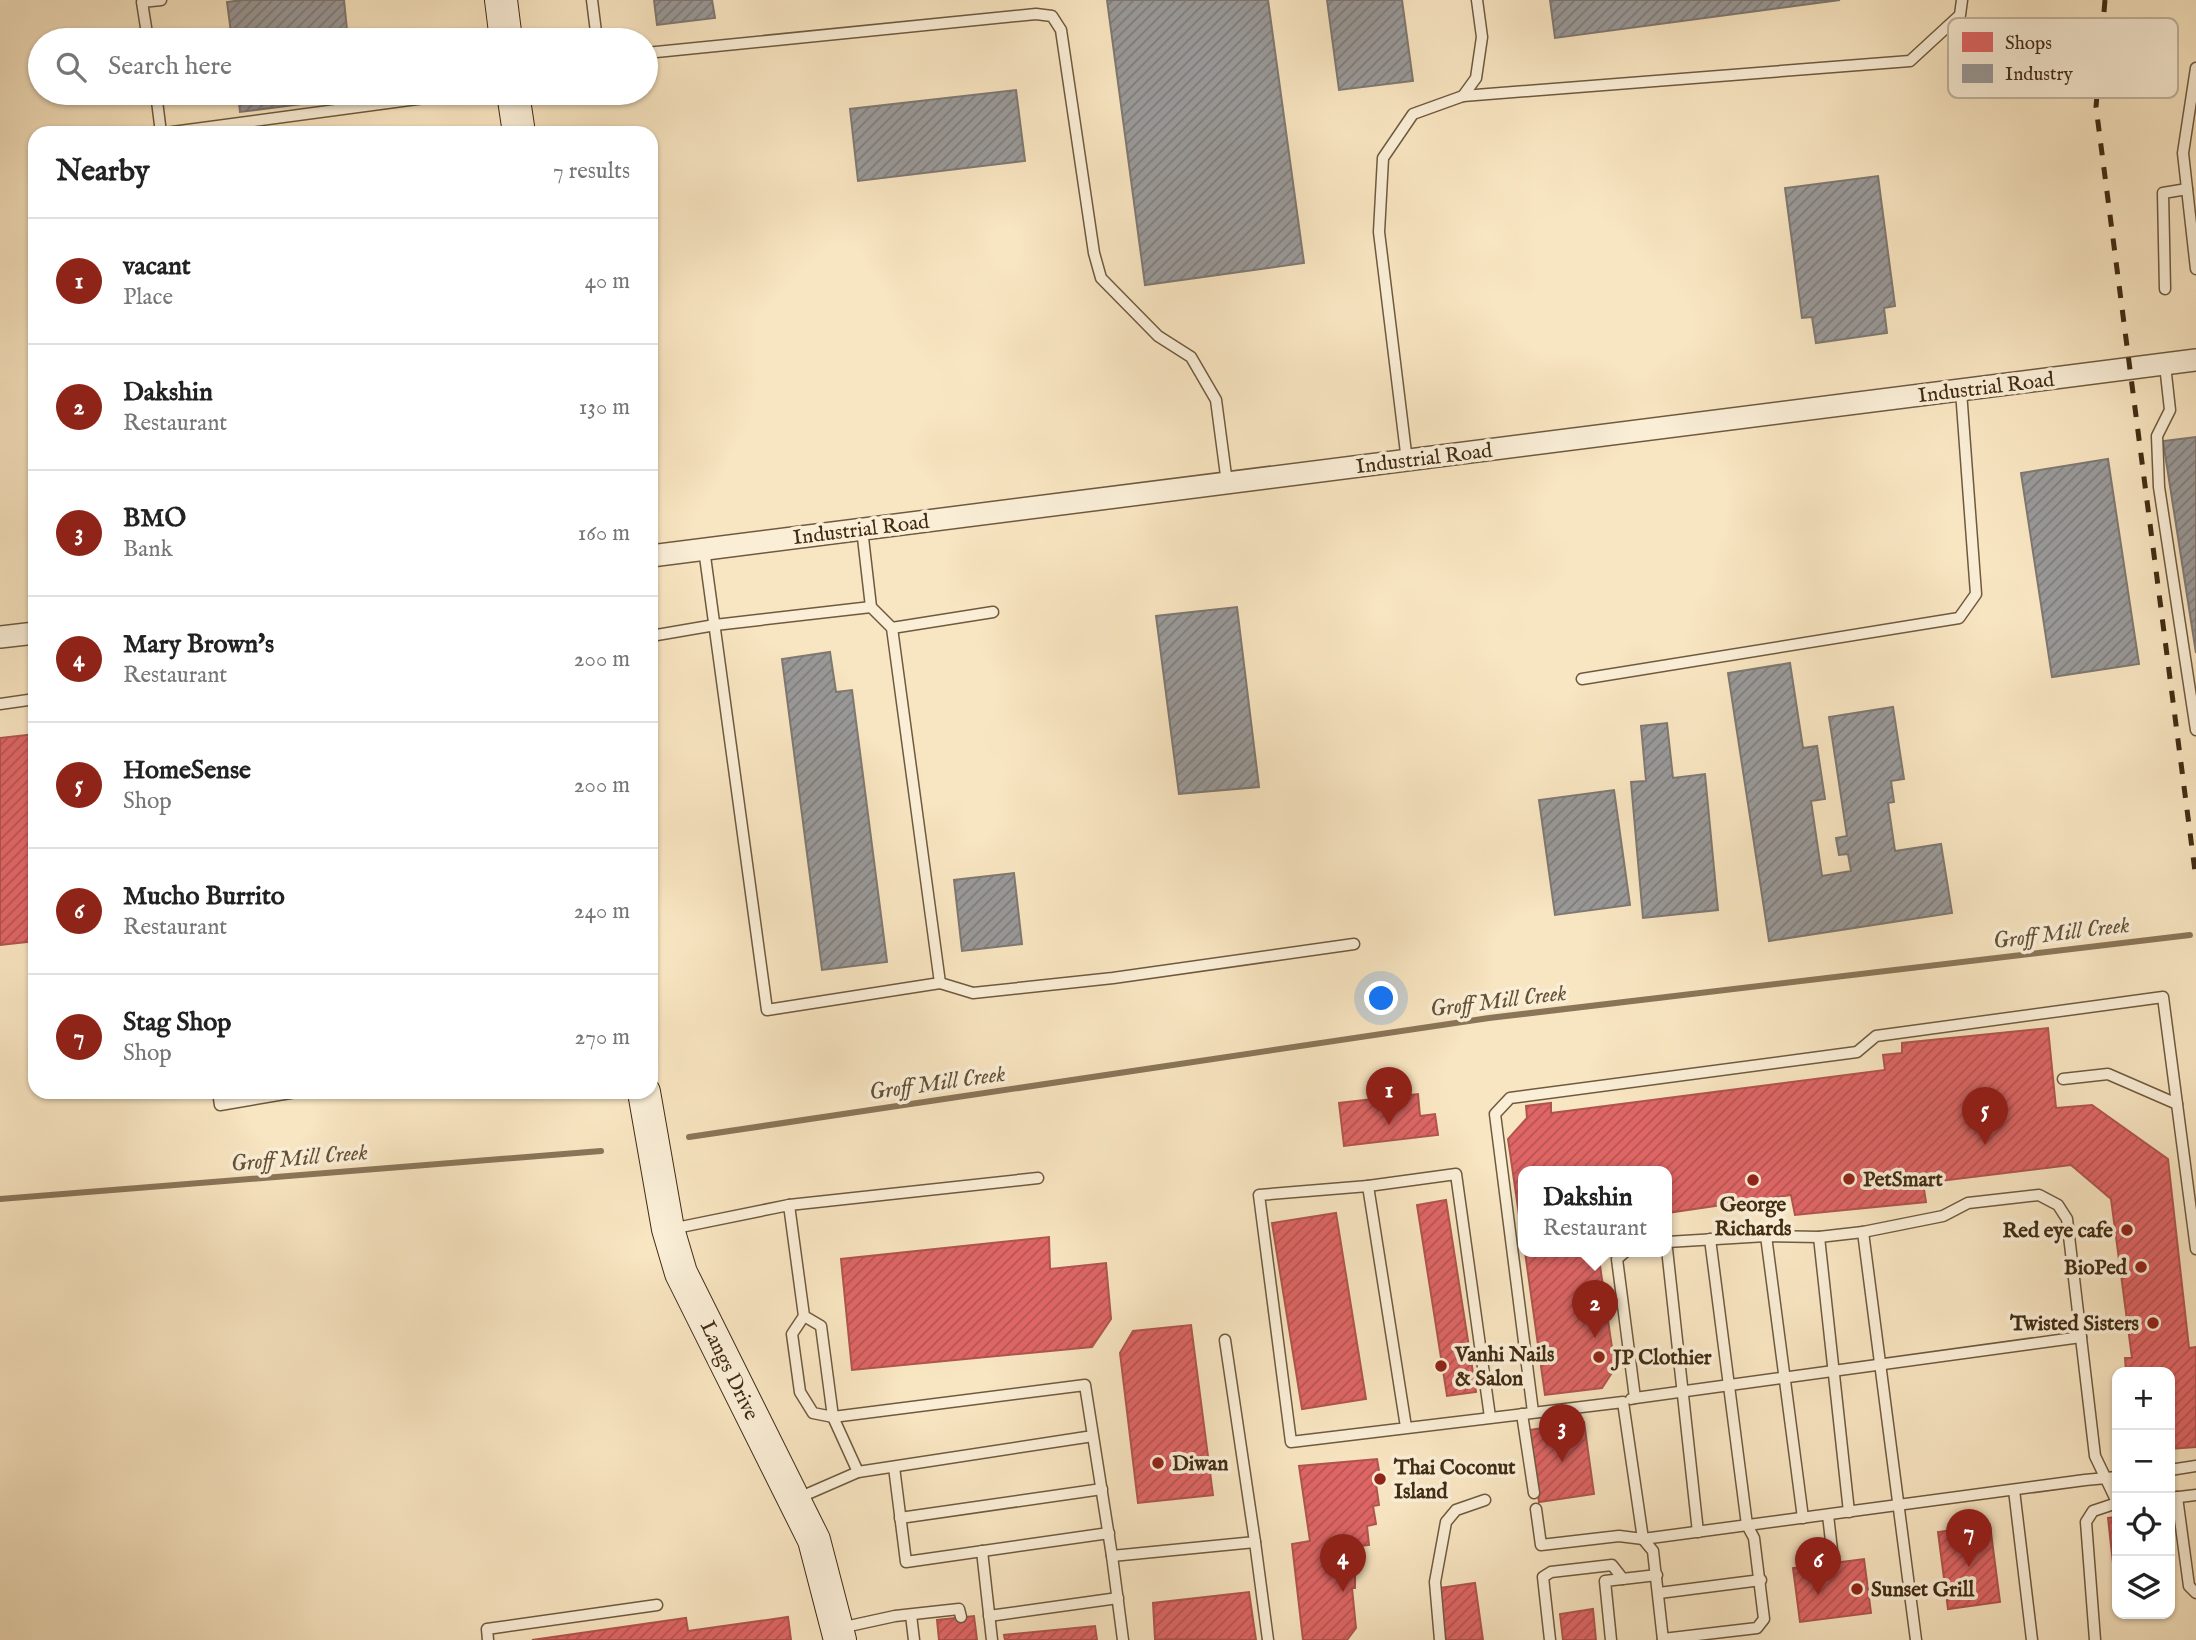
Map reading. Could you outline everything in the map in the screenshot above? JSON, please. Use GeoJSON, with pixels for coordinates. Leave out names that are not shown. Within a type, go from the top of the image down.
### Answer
{"type":"FeatureCollection","features":[{"type":"Feature","properties":{"kind":"street"},"geometry":{"type":"LineString","coordinates":[[501,0],[504,28]]}},
{"type":"Feature","properties":{"kind":"street"},"geometry":{"type":"LineString","coordinates":[[515,105],[518,126]]}},
{"type":"Feature","properties":{"kind":"street","name":"Industrial Road"},"geometry":{"type":"LineString","coordinates":[[658,555],[2196,360]]}},
{"type":"Feature","properties":{"kind":"street"},"geometry":{"type":"LineString","coordinates":[[0,637],[28,634]]}},
{"type":"Feature","properties":{"kind":"street","name":"Langs Drive"},"geometry":{"type":"LineString","coordinates":[[645,1099],[668,1229],[681,1273],[814,1540],[839,1634]]}},
{"type":"Feature","properties":{"kind":"lane"},"geometry":{"type":"LineString","coordinates":[[146,28],[142,2],[161,0]]}},
{"type":"Feature","properties":{"kind":"lane"},"geometry":{"type":"LineString","coordinates":[[592,0],[596,28]]}},
{"type":"Feature","properties":{"kind":"lane"},"geometry":{"type":"LineString","coordinates":[[1463,96],[1476,78],[1482,37],[1477,0]]}},
{"type":"Feature","properties":{"kind":"lane"},"geometry":{"type":"LineString","coordinates":[[1957,18],[1960,15],[1962,0]]}},
{"type":"Feature","properties":{"kind":"lane"},"geometry":{"type":"LineString","coordinates":[[658,52],[1036,13],[1052,16],[1060,30],[1094,253],[1101,278],[1158,336],[1191,357],[1216,400],[1227,483]]}},
{"type":"Feature","properties":{"kind":"lane"},"geometry":{"type":"LineString","coordinates":[[1407,461],[1379,232],[1383,158],[1413,114],[1463,96],[1910,61],[1948,26]]}},
{"type":"Feature","properties":{"kind":"lane"},"geometry":{"type":"LineString","coordinates":[[2196,68],[2183,153],[2196,269]]}},
{"type":"Feature","properties":{"kind":"lane"},"geometry":{"type":"LineString","coordinates":[[158,105],[162,126]]}},
{"type":"Feature","properties":{"kind":"lane"},"geometry":{"type":"LineString","coordinates":[[215,126],[372,105]]}},
{"type":"Feature","properties":{"kind":"lane"},"geometry":{"type":"LineString","coordinates":[[2165,289],[2164,193],[2187,189]]}},
{"type":"Feature","properties":{"kind":"lane"},"geometry":{"type":"LineString","coordinates":[[2165,365],[2170,410],[2157,436],[2160,486],[2196,730]]}},
{"type":"Feature","properties":{"kind":"lane"},"geometry":{"type":"LineString","coordinates":[[1581,679],[1959,618],[1976,594],[1961,391]]}},
{"type":"Feature","properties":{"kind":"lane"},"geometry":{"type":"LineString","coordinates":[[862,529],[872,607],[892,628],[940,983]]}},
{"type":"Feature","properties":{"kind":"lane"},"geometry":{"type":"LineString","coordinates":[[704,549],[767,1010],[940,983],[973,993],[1113,978],[1354,944]]}},
{"type":"Feature","properties":{"kind":"lane"},"geometry":{"type":"LineString","coordinates":[[658,635],[715,625],[872,607]]}},
{"type":"Feature","properties":{"kind":"lane"},"geometry":{"type":"LineString","coordinates":[[892,628],[993,612]]}},
{"type":"Feature","properties":{"kind":"lane"},"geometry":{"type":"LineString","coordinates":[[0,704],[28,700]]}},
{"type":"Feature","properties":{"kind":"lane"},"geometry":{"type":"LineString","coordinates":[[1534,1493],[1495,1114],[1510,1098],[1857,1052],[1875,1036],[2163,997],[2196,1249]]}},
{"type":"Feature","properties":{"kind":"lane"},"geometry":{"type":"LineString","coordinates":[[2063,1079],[2108,1074],[2177,1104]]}},
{"type":"Feature","properties":{"kind":"lane"},"geometry":{"type":"LineString","coordinates":[[219,1099],[220,1105],[255,1099]]}},
{"type":"Feature","properties":{"kind":"lane"},"geometry":{"type":"LineString","coordinates":[[1490,1417],[1456,1174],[1368,1186],[1259,1195],[1291,1442],[1623,1402],[1681,1391],[2081,1337]]}},
{"type":"Feature","properties":{"kind":"lane"},"geometry":{"type":"LineString","coordinates":[[668,1229],[789,1205],[1038,1178]]}},
{"type":"Feature","properties":{"kind":"lane"},"geometry":{"type":"LineString","coordinates":[[1368,1186],[1406,1427]]}},
{"type":"Feature","properties":{"kind":"lane"},"geometry":{"type":"LineString","coordinates":[[1672,1242],[1766,1236],[1819,1237],[1863,1232],[1943,1216],[1968,1203],[2039,1195],[2058,1205],[2067,1219],[2095,1456],[2112,1493]]}},
{"type":"Feature","properties":{"kind":"lane"},"geometry":{"type":"LineString","coordinates":[[789,1205],[804,1315],[792,1334],[800,1392],[813,1413],[833,1417],[1085,1385],[1123,1640]]}},
{"type":"Feature","properties":{"kind":"lane"},"geometry":{"type":"LineString","coordinates":[[1863,1232],[1916,1640]]}},
{"type":"Feature","properties":{"kind":"lane"},"geometry":{"type":"LineString","coordinates":[[1766,1236],[1802,1518]]}},
{"type":"Feature","properties":{"kind":"lane"},"geometry":{"type":"LineString","coordinates":[[1819,1237],[1849,1512]]}},
{"type":"Feature","properties":{"kind":"lane"},"geometry":{"type":"LineString","coordinates":[[1623,1402],[1643,1539],[1653,1550],[1663,1639],[1757,1628],[1764,1619],[1761,1580],[1754,1538],[1747,1525],[1710,1239]]}},
{"type":"Feature","properties":{"kind":"lane"},"geometry":{"type":"LineString","coordinates":[[1619,1257],[1617,1259],[1635,1398]]}},
{"type":"Feature","properties":{"kind":"lane"},"geometry":{"type":"LineString","coordinates":[[1668,1257],[1698,1532]]}},
{"type":"Feature","properties":{"kind":"lane"},"geometry":{"type":"LineString","coordinates":[[804,1315],[821,1326],[833,1417],[858,1472]]}},
{"type":"Feature","properties":{"kind":"lane"},"geometry":{"type":"LineString","coordinates":[[1225,1340],[1268,1640]]}},
{"type":"Feature","properties":{"kind":"lane"},"geometry":{"type":"LineString","coordinates":[[794,1500],[858,1472],[1093,1436]]}},
{"type":"Feature","properties":{"kind":"lane"},"geometry":{"type":"LineString","coordinates":[[2175,1469],[2196,1466]]}},
{"type":"Feature","properties":{"kind":"lane"},"geometry":{"type":"LineString","coordinates":[[894,1467],[906,1562],[1109,1533]]}},
{"type":"Feature","properties":{"kind":"lane"},"geometry":{"type":"LineString","coordinates":[[1536,1509],[1541,1545],[1619,1536],[1643,1539],[2112,1478]]}},
{"type":"Feature","properties":{"kind":"lane"},"geometry":{"type":"LineString","coordinates":[[900,1518],[1102,1489]]}},
{"type":"Feature","properties":{"kind":"lane"},"geometry":{"type":"LineString","coordinates":[[2014,1490],[2032,1640]]}},
{"type":"Feature","properties":{"kind":"lane"},"geometry":{"type":"LineString","coordinates":[[2175,1497],[2196,1495]]}},
{"type":"Feature","properties":{"kind":"lane"},"geometry":{"type":"LineString","coordinates":[[1440,1640],[1435,1583],[1446,1522],[1456,1510],[1485,1500]]}},
{"type":"Feature","properties":{"kind":"lane"},"geometry":{"type":"LineString","coordinates":[[2095,1640],[2085,1522],[2093,1511],[2112,1505]]}},
{"type":"Feature","properties":{"kind":"lane"},"geometry":{"type":"LineString","coordinates":[[2175,1508],[2189,1586],[2196,1593]]}},
{"type":"Feature","properties":{"kind":"lane"},"geometry":{"type":"LineString","coordinates":[[1828,1515],[1832,1550]]}},
{"type":"Feature","properties":{"kind":"lane"},"geometry":{"type":"LineString","coordinates":[[1112,1556],[1255,1542]]}},
{"type":"Feature","properties":{"kind":"lane"},"geometry":{"type":"LineString","coordinates":[[982,1551],[992,1640]]}},
{"type":"Feature","properties":{"kind":"lane"},"geometry":{"type":"LineString","coordinates":[[1550,1640],[1544,1577],[1551,1572],[1612,1565],[1623,1579]]}},
{"type":"Feature","properties":{"kind":"lane"},"geometry":{"type":"LineString","coordinates":[[1611,1640],[1605,1581],[1657,1575]]}},
{"type":"Feature","properties":{"kind":"lane"},"geometry":{"type":"LineString","coordinates":[[1659,1593],[1761,1580]]}},
{"type":"Feature","properties":{"kind":"lane"},"geometry":{"type":"LineString","coordinates":[[989,1616],[1118,1598]]}},
{"type":"Feature","properties":{"kind":"lane"},"geometry":{"type":"LineString","coordinates":[[488,1640],[487,1629],[657,1605]]}},
{"type":"Feature","properties":{"kind":"lane"},"geometry":{"type":"LineString","coordinates":[[839,1634],[911,1615],[959,1609],[961,1617]]}},
{"type":"Feature","properties":{"kind":"lane"},"geometry":{"type":"LineString","coordinates":[[911,1615],[914,1640]]}},
{"type":"Feature","properties":{"kind":"building: Shops"},"geometry":{"type":"Polygon","coordinates":[[[28,735],[28,942],[0,945],[0,738],[28,735]]]}},
{"type":"Feature","properties":{"kind":"building: Shops"},"geometry":{"type":"Polygon","coordinates":[[[2048,1028],[2056,1108],[2092,1105],[2168,1159],[2189,1348],[2196,1347],[2196,1447],[2175,1449],[2175,1367],[2126,1367],[2125,1358],[2132,1358],[2111,1199],[2071,1165],[1923,1183],[1926,1202],[1795,1215],[1791,1195],[1672,1212],[1672,1166],[1518,1166],[1518,1208],[1508,1139],[1527,1118],[1526,1106],[1551,1103],[1551,1113],[1885,1070],[1883,1055],[1902,1053],[1902,1043],[2048,1028]]]}},
{"type":"Feature","properties":{"kind":"building: Shops"},"geometry":{"type":"Polygon","coordinates":[[[1418,1094],[1420,1116],[1435,1114],[1438,1135],[1344,1146],[1339,1103],[1418,1094]]]}},
{"type":"Feature","properties":{"kind":"building: Shops"},"geometry":{"type":"Polygon","coordinates":[[[1446,1200],[1476,1392],[1447,1396],[1417,1205],[1446,1200]]]}},
{"type":"Feature","properties":{"kind":"building: Shops"},"geometry":{"type":"Polygon","coordinates":[[[1336,1213],[1366,1399],[1302,1409],[1272,1223],[1336,1213]]]}},
{"type":"Feature","properties":{"kind":"building: Shops"},"geometry":{"type":"Polygon","coordinates":[[[1049,1237],[1050,1269],[1106,1263],[1111,1319],[1092,1347],[852,1370],[841,1259],[1049,1237]]]}},
{"type":"Feature","properties":{"kind":"building: Shops"},"geometry":{"type":"Polygon","coordinates":[[[1526,1257],[1599,1257],[1615,1368],[1602,1388],[1545,1395],[1526,1257]]]}},
{"type":"Feature","properties":{"kind":"building: Shops"},"geometry":{"type":"Polygon","coordinates":[[[1191,1325],[1213,1495],[1138,1503],[1120,1353],[1133,1331],[1191,1325]]]}},
{"type":"Feature","properties":{"kind":"building: Shops"},"geometry":{"type":"Polygon","coordinates":[[[1584,1422],[1594,1494],[1539,1502],[1529,1430],[1584,1422]]]}},
{"type":"Feature","properties":{"kind":"building: Shops"},"geometry":{"type":"Polygon","coordinates":[[[1377,1459],[1381,1483],[1376,1484],[1379,1505],[1373,1506],[1376,1524],[1367,1526],[1369,1545],[1361,1546],[1363,1565],[1355,1567],[1355,1588],[1352,1588],[1356,1628],[1347,1640],[1303,1640],[1292,1544],[1310,1541],[1299,1466],[1377,1459]]]}},
{"type":"Feature","properties":{"kind":"building: Shops"},"geometry":{"type":"Polygon","coordinates":[[[2108,1518],[2112,1518],[2112,1554],[2108,1518]]]}},
{"type":"Feature","properties":{"kind":"building: Shops"},"geometry":{"type":"Polygon","coordinates":[[[1990,1525],[2000,1602],[1948,1609],[1938,1532],[1990,1525]]]}},
{"type":"Feature","properties":{"kind":"building: Shops"},"geometry":{"type":"Polygon","coordinates":[[[1864,1559],[1871,1613],[1800,1622],[1793,1568],[1864,1559]]]}},
{"type":"Feature","properties":{"kind":"building: Shops"},"geometry":{"type":"Polygon","coordinates":[[[1475,1583],[1483,1640],[1446,1640],[1439,1588],[1475,1583]]]}},
{"type":"Feature","properties":{"kind":"building: Shops"},"geometry":{"type":"Polygon","coordinates":[[[1249,1592],[1256,1640],[1155,1639],[1153,1603],[1249,1592]]]}},
{"type":"Feature","properties":{"kind":"building: Shops"},"geometry":{"type":"Polygon","coordinates":[[[1593,1609],[1596,1640],[1563,1640],[1560,1614],[1593,1609]]]}},
{"type":"Feature","properties":{"kind":"building: Shops"},"geometry":{"type":"Polygon","coordinates":[[[974,1616],[977,1640],[939,1640],[937,1620],[974,1616]]]}},
{"type":"Feature","properties":{"kind":"building: Shops"},"geometry":{"type":"Polygon","coordinates":[[[788,1617],[791,1640],[532,1640],[686,1618],[688,1631],[788,1617]]]}},
{"type":"Feature","properties":{"kind":"building: Shops"},"geometry":{"type":"Polygon","coordinates":[[[1095,1626],[1097,1640],[1005,1640],[1004,1635],[1095,1626]]]}},
{"type":"Feature","properties":{"kind":"building: Industry"},"geometry":{"type":"Polygon","coordinates":[[[344,0],[347,28],[230,28],[227,2],[344,0]]]}},
{"type":"Feature","properties":{"kind":"building: Industry"},"geometry":{"type":"Polygon","coordinates":[[[654,0],[712,0],[715,18],[657,25],[654,0]]]}},
{"type":"Feature","properties":{"kind":"building: Industry"},"geometry":{"type":"Polygon","coordinates":[[[1107,0],[1268,0],[1304,263],[1145,285],[1107,0]]]}},
{"type":"Feature","properties":{"kind":"building: Industry"},"geometry":{"type":"Polygon","coordinates":[[[1327,0],[1402,0],[1413,81],[1339,90],[1327,0]]]}},
{"type":"Feature","properties":{"kind":"building: Industry"},"geometry":{"type":"Polygon","coordinates":[[[1550,0],[1840,0],[1555,38],[1550,0]]]}},
{"type":"Feature","properties":{"kind":"building: Industry"},"geometry":{"type":"Polygon","coordinates":[[[1016,90],[1025,161],[858,181],[850,109],[1016,90]]]}},
{"type":"Feature","properties":{"kind":"building: Industry"},"geometry":{"type":"Polygon","coordinates":[[[239,105],[294,105],[240,112],[239,105]]]}},
{"type":"Feature","properties":{"kind":"building: Industry"},"geometry":{"type":"Polygon","coordinates":[[[1878,176],[1895,306],[1884,308],[1887,333],[1816,343],[1812,317],[1802,318],[1785,188],[1878,176]]]}},
{"type":"Feature","properties":{"kind":"building: Industry"},"geometry":{"type":"Polygon","coordinates":[[[2196,437],[2196,653],[2163,441],[2196,437]]]}},
{"type":"Feature","properties":{"kind":"building: Industry"},"geometry":{"type":"Polygon","coordinates":[[[2108,459],[2139,664],[2052,677],[2021,473],[2108,459]]]}},
{"type":"Feature","properties":{"kind":"building: Industry"},"geometry":{"type":"Polygon","coordinates":[[[1237,607],[1259,787],[1179,794],[1156,616],[1237,607]]]}},
{"type":"Feature","properties":{"kind":"building: Industry"},"geometry":{"type":"Polygon","coordinates":[[[830,652],[836,692],[852,690],[887,962],[822,970],[782,659],[830,652]]]}},
{"type":"Feature","properties":{"kind":"building: Industry"},"geometry":{"type":"Polygon","coordinates":[[[1790,663],[1803,748],[1817,746],[1825,799],[1811,801],[1822,876],[1851,871],[1848,854],[1839,855],[1836,838],[1847,836],[1829,717],[1893,707],[1904,779],[1891,781],[1894,802],[1888,803],[1895,851],[1941,844],[1952,913],[1769,941],[1728,673],[1790,663]]]}},
{"type":"Feature","properties":{"kind":"building: Industry"},"geometry":{"type":"Polygon","coordinates":[[[1667,723],[1673,778],[1705,774],[1718,910],[1643,918],[1631,782],[1646,781],[1641,726],[1667,723]]]}},
{"type":"Feature","properties":{"kind":"building: Industry"},"geometry":{"type":"Polygon","coordinates":[[[1614,790],[1630,905],[1555,915],[1539,800],[1614,790]]]}},
{"type":"Feature","properties":{"kind":"building: Industry"},"geometry":{"type":"Polygon","coordinates":[[[1014,873],[1022,944],[962,951],[954,880],[1014,873]]]}},
{"type":"Feature","properties":{"kind":"waterway","name":"Groff Mill Creek"},"geometry":{"type":"LineString","coordinates":[[689,1137],[1489,1018],[2190,935]]}},
{"type":"Feature","properties":{"kind":"waterway","name":"Groff Mill Creek"},"geometry":{"type":"LineString","coordinates":[[0,1199],[601,1151]]}},
{"type":"Feature","properties":{"kind":"railway"},"geometry":{"type":"LineString","coordinates":[[2103,18],[2105,0]]}},
{"type":"Feature","properties":{"kind":"railway"},"geometry":{"type":"LineString","coordinates":[[2097,98],[2196,879]]}},
{"type":"Feature","properties":{"kind":"place","name":"vacant"},"geometry":{"type":"Point","coordinates":[1389,1125]}},
{"type":"Feature","properties":{"kind":"place","name":"HomeSense"},"geometry":{"type":"Point","coordinates":[1985,1145]}},
{"type":"Feature","properties":{"kind":"place","name":"PetSmart"},"geometry":{"type":"Point","coordinates":[1849,1179]}},
{"type":"Feature","properties":{"kind":"place","name":"George Richards"},"geometry":{"type":"Point","coordinates":[1753,1180]}},
{"type":"Feature","properties":{"kind":"place","name":"Red eye cafe"},"geometry":{"type":"Point","coordinates":[2127,1230]}},
{"type":"Feature","properties":{"kind":"place","name":"BioPed"},"geometry":{"type":"Point","coordinates":[2141,1267]}},
{"type":"Feature","properties":{"kind":"place","name":"Twisted Sisters"},"geometry":{"type":"Point","coordinates":[2153,1323]}},
{"type":"Feature","properties":{"kind":"place","name":"Dakshin"},"geometry":{"type":"Point","coordinates":[1595,1338]}},
{"type":"Feature","properties":{"kind":"place","name":"JP Clothier"},"geometry":{"type":"Point","coordinates":[1599,1357]}},
{"type":"Feature","properties":{"kind":"place","name":"Vanhi Nails & Salon"},"geometry":{"type":"Point","coordinates":[1441,1366]}},
{"type":"Feature","properties":{"kind":"place","name":"BMO"},"geometry":{"type":"Point","coordinates":[1562,1462]}},
{"type":"Feature","properties":{"kind":"place","name":"Diwan"},"geometry":{"type":"Point","coordinates":[1158,1463]}},
{"type":"Feature","properties":{"kind":"place","name":"Thai Coconut Island"},"geometry":{"type":"Point","coordinates":[1380,1479]}},
{"type":"Feature","properties":{"kind":"place","name":"Stag Shop"},"geometry":{"type":"Point","coordinates":[1969,1567]}},
{"type":"Feature","properties":{"kind":"place","name":"Sunset Grill"},"geometry":{"type":"Point","coordinates":[1857,1589]}},
{"type":"Feature","properties":{"kind":"place","name":"Mary Brown's"},"geometry":{"type":"Point","coordinates":[1343,1592]}},
{"type":"Feature","properties":{"kind":"place","name":"Mucho Burrito"},"geometry":{"type":"Point","coordinates":[1818,1595]}}]}
